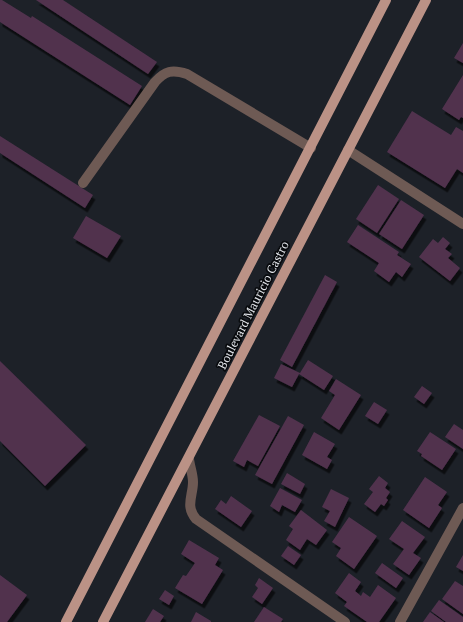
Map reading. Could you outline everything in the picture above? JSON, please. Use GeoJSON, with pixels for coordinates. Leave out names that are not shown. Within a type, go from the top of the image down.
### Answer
{"type":"FeatureCollection","features":[{"type":"Feature","properties":{"kind":"main road","name":"Boulevard Mauricio Castro"},"geometry":{"type":"LineString","coordinates":[[66,622],[386,0]]}},
{"type":"Feature","properties":{"kind":"main road","name":"Boulevard Mauricio Castro"},"geometry":{"type":"LineString","coordinates":[[103,622],[189,459],[426,0]]}},
{"type":"Feature","properties":{"kind":"street"},"geometry":{"type":"LineString","coordinates":[[83,183],[155,82],[162,75],[168,72],[180,72],[187,74],[311,148]]}},
{"type":"Feature","properties":{"kind":"street"},"geometry":{"type":"LineString","coordinates":[[348,150],[463,224]]}},
{"type":"Feature","properties":{"kind":"street"},"geometry":{"type":"LineString","coordinates":[[189,459],[193,482],[190,513],[196,519],[345,622]]}},
{"type":"Feature","properties":{"kind":"street"},"geometry":{"type":"LineString","coordinates":[[400,622],[463,508]]}},
{"type":"Feature","properties":{"kind":"building"},"geometry":{"type":"Polygon","coordinates":[[[0,0],[31,18],[32,16],[142,86],[130,105],[0,22],[0,0]]]}},
{"type":"Feature","properties":{"kind":"building"},"geometry":{"type":"Polygon","coordinates":[[[36,0],[63,0],[157,62],[148,74],[36,0]]]}},
{"type":"Feature","properties":{"kind":"building"},"geometry":{"type":"Polygon","coordinates":[[[463,43],[463,63],[454,58],[463,43]]]}},
{"type":"Feature","properties":{"kind":"building"},"geometry":{"type":"Polygon","coordinates":[[[463,75],[463,118],[461,117],[459,120],[442,109],[463,75]]]}},
{"type":"Feature","properties":{"kind":"building"},"geometry":{"type":"Polygon","coordinates":[[[412,111],[451,135],[456,127],[463,131],[463,173],[457,169],[445,188],[387,152],[412,111]]]}},
{"type":"Feature","properties":{"kind":"building"},"geometry":{"type":"Polygon","coordinates":[[[0,136],[93,195],[85,208],[0,153],[0,136]]]}},
{"type":"Feature","properties":{"kind":"building"},"geometry":{"type":"Polygon","coordinates":[[[378,185],[399,199],[377,233],[356,219],[378,185]]]}},
{"type":"Feature","properties":{"kind":"building"},"geometry":{"type":"Polygon","coordinates":[[[401,200],[424,215],[402,249],[379,234],[401,200]]]}},
{"type":"Feature","properties":{"kind":"building"},"geometry":{"type":"Polygon","coordinates":[[[86,216],[121,236],[107,258],[73,238],[86,216]]]}},
{"type":"Feature","properties":{"kind":"building"},"geometry":{"type":"Polygon","coordinates":[[[358,225],[399,252],[397,255],[411,264],[402,277],[396,272],[389,282],[374,271],[379,263],[347,242],[358,225]]]}},
{"type":"Feature","properties":{"kind":"building"},"geometry":{"type":"Polygon","coordinates":[[[443,237],[450,243],[445,249],[452,254],[448,258],[460,268],[450,281],[419,257],[433,239],[438,243],[443,237]]]}},
{"type":"Feature","properties":{"kind":"building"},"geometry":{"type":"Polygon","coordinates":[[[325,275],[337,282],[292,367],[280,360],[325,275]]]}},
{"type":"Feature","properties":{"kind":"building"},"geometry":{"type":"Polygon","coordinates":[[[308,360],[333,376],[324,390],[299,374],[292,387],[274,378],[281,364],[300,373],[308,360]]]}},
{"type":"Feature","properties":{"kind":"building"},"geometry":{"type":"Polygon","coordinates":[[[0,361],[86,445],[45,486],[0,441],[0,361]]]}},
{"type":"Feature","properties":{"kind":"building"},"geometry":{"type":"Polygon","coordinates":[[[336,379],[361,395],[339,430],[321,418],[335,395],[329,391],[336,379]]]}},
{"type":"Feature","properties":{"kind":"building"},"geometry":{"type":"Polygon","coordinates":[[[422,386],[432,393],[424,404],[414,397],[422,386]]]}},
{"type":"Feature","properties":{"kind":"building"},"geometry":{"type":"Polygon","coordinates":[[[374,402],[387,410],[378,424],[365,416],[374,402]]]}},
{"type":"Feature","properties":{"kind":"building"},"geometry":{"type":"Polygon","coordinates":[[[259,415],[280,426],[258,466],[247,460],[244,467],[233,461],[259,415]]]}},
{"type":"Feature","properties":{"kind":"building"},"geometry":{"type":"Polygon","coordinates":[[[288,416],[304,425],[272,484],[255,475],[288,416]]]}},
{"type":"Feature","properties":{"kind":"building"},"geometry":{"type":"Polygon","coordinates":[[[454,424],[463,430],[463,449],[445,437],[454,424]]]}},
{"type":"Feature","properties":{"kind":"building"},"geometry":{"type":"Polygon","coordinates":[[[314,432],[335,444],[327,457],[332,460],[327,469],[302,455],[314,432]]]}},
{"type":"Feature","properties":{"kind":"building"},"geometry":{"type":"Polygon","coordinates":[[[430,432],[456,449],[442,470],[421,456],[422,454],[417,451],[430,432]]]}},
{"type":"Feature","properties":{"kind":"building"},"geometry":{"type":"Polygon","coordinates":[[[287,473],[305,484],[300,494],[281,484],[287,473]]]}},
{"type":"Feature","properties":{"kind":"building"},"geometry":{"type":"Polygon","coordinates":[[[379,476],[388,483],[385,488],[390,492],[386,498],[388,500],[384,506],[381,504],[375,512],[364,504],[373,492],[369,489],[379,476]]]}},
{"type":"Feature","properties":{"kind":"building"},"geometry":{"type":"Polygon","coordinates":[[[425,477],[447,492],[438,505],[442,508],[429,528],[403,510],[425,477]]]}},
{"type":"Feature","properties":{"kind":"building"},"geometry":{"type":"Polygon","coordinates":[[[280,488],[302,500],[295,512],[282,505],[279,512],[270,506],[280,488]]]}},
{"type":"Feature","properties":{"kind":"building"},"geometry":{"type":"Polygon","coordinates":[[[331,489],[349,498],[335,527],[324,521],[330,511],[322,507],[331,489]]]}},
{"type":"Feature","properties":{"kind":"building"},"geometry":{"type":"Polygon","coordinates":[[[231,496],[252,511],[241,527],[215,509],[221,500],[226,504],[231,496]]]}},
{"type":"Feature","properties":{"kind":"building"},"geometry":{"type":"Polygon","coordinates":[[[301,510],[327,530],[316,545],[307,539],[300,550],[286,540],[293,529],[289,526],[301,510]]]}},
{"type":"Feature","properties":{"kind":"building"},"geometry":{"type":"Polygon","coordinates":[[[349,517],[377,536],[354,569],[336,556],[341,548],[332,542],[349,517]]]}},
{"type":"Feature","properties":{"kind":"building"},"geometry":{"type":"Polygon","coordinates":[[[402,521],[425,537],[413,553],[421,558],[409,575],[393,564],[404,549],[389,539],[402,521]]]}},
{"type":"Feature","properties":{"kind":"building"},"geometry":{"type":"Polygon","coordinates":[[[189,540],[219,558],[215,565],[223,570],[202,604],[175,588],[183,575],[186,576],[195,563],[181,554],[189,540]]]}},
{"type":"Feature","properties":{"kind":"building"},"geometry":{"type":"Polygon","coordinates":[[[288,546],[301,555],[294,565],[281,556],[288,546]]]}},
{"type":"Feature","properties":{"kind":"building"},"geometry":{"type":"Polygon","coordinates":[[[463,555],[463,571],[456,567],[463,555]]]}},
{"type":"Feature","properties":{"kind":"building"},"geometry":{"type":"Polygon","coordinates":[[[382,563],[403,578],[396,588],[375,573],[382,563]]]}},
{"type":"Feature","properties":{"kind":"building"},"geometry":{"type":"Polygon","coordinates":[[[349,573],[361,582],[355,591],[361,596],[363,592],[370,597],[378,585],[396,598],[379,622],[367,622],[344,606],[347,602],[335,593],[349,573]]]}},
{"type":"Feature","properties":{"kind":"building"},"geometry":{"type":"Polygon","coordinates":[[[0,575],[27,595],[7,622],[0,622],[0,575]]]}},
{"type":"Feature","properties":{"kind":"building"},"geometry":{"type":"Polygon","coordinates":[[[259,578],[273,588],[262,604],[252,597],[258,588],[255,585],[259,578]]]}},
{"type":"Feature","properties":{"kind":"building"},"geometry":{"type":"Polygon","coordinates":[[[455,581],[463,586],[463,614],[442,599],[455,581]]]}},
{"type":"Feature","properties":{"kind":"building"},"geometry":{"type":"Polygon","coordinates":[[[165,590],[174,596],[169,605],[159,599],[165,590]]]}},
{"type":"Feature","properties":{"kind":"building"},"geometry":{"type":"Polygon","coordinates":[[[439,600],[463,617],[463,622],[446,622],[431,611],[439,600]]]}},
{"type":"Feature","properties":{"kind":"building"},"geometry":{"type":"Polygon","coordinates":[[[264,607],[283,619],[281,622],[254,622],[264,607]]]}},
{"type":"Feature","properties":{"kind":"building"},"geometry":{"type":"Polygon","coordinates":[[[153,609],[164,616],[160,622],[145,622],[153,609]]]}},
{"type":"Feature","properties":{"kind":"building"},"geometry":{"type":"Polygon","coordinates":[[[196,612],[211,621],[211,622],[191,622],[196,612]]]}},
{"type":"Feature","properties":{"kind":"building"},"geometry":{"type":"Polygon","coordinates":[[[430,612],[444,622],[423,622],[430,612]]]}}]}
